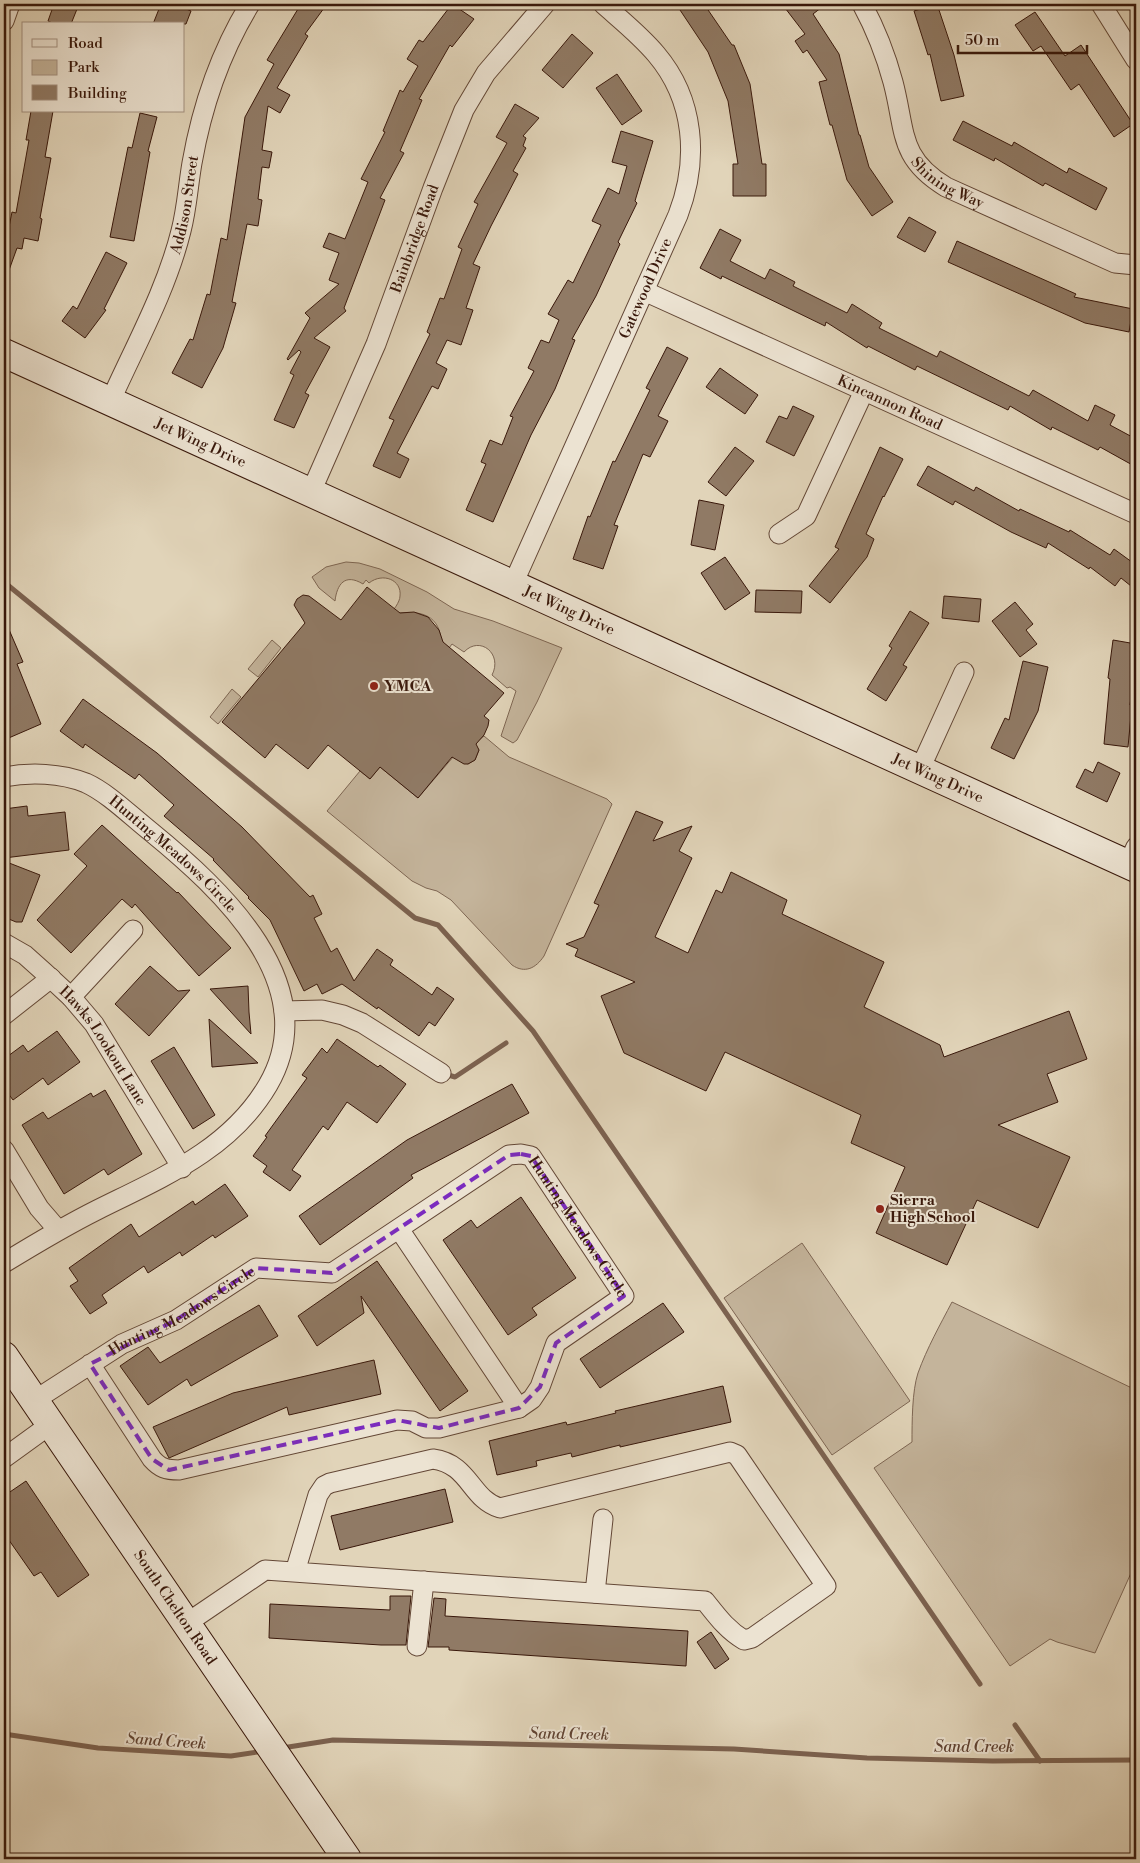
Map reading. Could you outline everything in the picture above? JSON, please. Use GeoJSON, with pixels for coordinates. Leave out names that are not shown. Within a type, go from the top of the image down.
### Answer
{"type":"FeatureCollection","features":[{"type":"Feature","properties":{"kind":"main road","name":"Jet Wing Drive"},"geometry":{"type":"LineString","coordinates":[[4,353],[920,769],[1134,860]]}},
{"type":"Feature","properties":{"kind":"main road","name":"South Chelton Road"},"geometry":{"type":"LineString","coordinates":[[4,1356],[347,1859]]}},
{"type":"Feature","properties":{"kind":"street"},"geometry":{"type":"LineString","coordinates":[[4,21],[10,4]]}},
{"type":"Feature","properties":{"kind":"street","name":"Addison Street"},"geometry":{"type":"LineString","coordinates":[[110,402],[171,264],[182,230],[192,164],[205,104],[224,51],[250,4]]}},
{"type":"Feature","properties":{"kind":"street","name":"Bainbridge Road"},"geometry":{"type":"LineString","coordinates":[[312,492],[376,344],[433,188],[464,110],[486,72],[545,4]]}},
{"type":"Feature","properties":{"kind":"street","name":"Gatewood Drive"},"geometry":{"type":"LineString","coordinates":[[512,584],[686,194],[691,170],[692,146],[682,99],[673,78],[642,38],[603,4]]}},
{"type":"Feature","properties":{"kind":"street","name":"Shining Way"},"geometry":{"type":"LineString","coordinates":[[862,4],[882,48],[893,82],[903,133],[909,150],[917,164],[929,176],[946,187],[1115,263],[1136,265]]}},
{"type":"Feature","properties":{"kind":"street"},"geometry":{"type":"LineString","coordinates":[[1101,4],[1136,60]]}},
{"type":"Feature","properties":{"kind":"street","name":"Kincannon Road"},"geometry":{"type":"LineString","coordinates":[[644,291],[1136,514]]}},
{"type":"Feature","properties":{"kind":"street"},"geometry":{"type":"LineString","coordinates":[[779,534],[806,516],[864,391]]}},
{"type":"Feature","properties":{"kind":"street"},"geometry":{"type":"LineString","coordinates":[[920,769],[964,672]]}},
{"type":"Feature","properties":{"kind":"street","name":"Hunting Meadows Circle"},"geometry":{"type":"LineString","coordinates":[[4,776],[39,774],[65,777],[87,784],[112,800],[168,846],[217,892],[246,926],[270,965],[280,990],[284,1011],[279,1062],[269,1084],[237,1126],[215,1146],[182,1168],[58,1230],[4,1263]]}},
{"type":"Feature","properties":{"kind":"street"},"geometry":{"type":"LineString","coordinates":[[71,996],[133,930]]}},
{"type":"Feature","properties":{"kind":"street","name":"Hawks Lookout Lane"},"geometry":{"type":"LineString","coordinates":[[4,943],[25,955],[71,996],[94,1024],[182,1168]]}},
{"type":"Feature","properties":{"kind":"street"},"geometry":{"type":"LineString","coordinates":[[4,1015],[51,978]]}},
{"type":"Feature","properties":{"kind":"street"},"geometry":{"type":"LineString","coordinates":[[284,1011],[301,1009],[322,1010],[344,1015],[362,1023],[441,1073]]}},
{"type":"Feature","properties":{"kind":"street"},"geometry":{"type":"LineString","coordinates":[[4,1150],[39,1208],[58,1230]]}},
{"type":"Feature","properties":{"kind":"street","name":"Hunting Meadows Circle"},"geometry":{"type":"LineString","coordinates":[[35,1400],[90,1364],[122,1344],[176,1320],[256,1268],[332,1273],[508,1155],[521,1154],[531,1156],[624,1296],[556,1343],[540,1387],[532,1399],[519,1408],[439,1428],[426,1428],[412,1421],[397,1420],[178,1470],[159,1467],[152,1459],[90,1364]]}},
{"type":"Feature","properties":{"kind":"street"},"geometry":{"type":"LineString","coordinates":[[399,1229],[519,1408]]}},
{"type":"Feature","properties":{"kind":"street"},"geometry":{"type":"LineString","coordinates":[[4,1458],[51,1424]]}},
{"type":"Feature","properties":{"kind":"street"},"geometry":{"type":"LineString","coordinates":[[187,1623],[264,1570],[705,1601],[724,1625],[733,1634],[744,1640],[752,1638],[826,1586],[737,1455],[730,1452],[500,1508],[487,1502],[459,1470],[451,1463],[442,1460],[433,1459],[330,1483],[324,1486],[318,1495],[295,1572]]}},
{"type":"Feature","properties":{"kind":"street"},"geometry":{"type":"LineString","coordinates":[[595,1593],[603,1519]]}},
{"type":"Feature","properties":{"kind":"street"},"geometry":{"type":"LineString","coordinates":[[417,1646],[424,1581]]}},
{"type":"Feature","properties":{"kind":"highlighted area"},"geometry":{"type":"Polygon","coordinates":[[[521,1154],[531,1156],[624,1296],[556,1343],[540,1387],[519,1408],[439,1428],[397,1420],[169,1470],[152,1459],[90,1364],[176,1320],[256,1268],[332,1273],[509,1155],[521,1154]]]}},
{"type":"Feature","properties":{"kind":"green space"},"geometry":{"type":"Polygon","coordinates":[[[346,562],[359,563],[380,569],[427,592],[454,609],[493,621],[562,648],[517,740],[513,743],[501,736],[516,691],[510,687],[507,688],[492,675],[495,660],[488,649],[477,645],[470,647],[464,652],[452,644],[441,659],[440,633],[436,623],[431,618],[410,612],[389,615],[398,604],[400,598],[398,586],[390,579],[380,578],[369,583],[366,580],[363,584],[347,580],[340,585],[335,601],[319,588],[312,577],[326,567],[346,562]]]}},
{"type":"Feature","properties":{"kind":"green space"},"geometry":{"type":"Polygon","coordinates":[[[272,640],[281,648],[258,677],[248,669],[272,640]]]}},
{"type":"Feature","properties":{"kind":"green space"},"geometry":{"type":"Polygon","coordinates":[[[232,689],[241,697],[218,724],[210,717],[232,689]]]}},
{"type":"Feature","properties":{"kind":"green space"},"geometry":{"type":"Polygon","coordinates":[[[484,736],[509,757],[607,799],[612,804],[544,956],[537,964],[526,969],[517,968],[512,965],[451,900],[437,891],[412,881],[327,811],[360,771],[370,779],[380,767],[418,798],[454,756],[468,764],[475,760],[479,750],[474,744],[484,736]]]}},
{"type":"Feature","properties":{"kind":"green space"},"geometry":{"type":"Polygon","coordinates":[[[802,1243],[910,1401],[832,1455],[724,1298],[802,1243]]]}},
{"type":"Feature","properties":{"kind":"green space"},"geometry":{"type":"Polygon","coordinates":[[[952,1302],[1136,1390],[1136,1562],[1095,1653],[1050,1639],[1010,1666],[874,1468],[912,1442],[913,1398],[918,1373],[952,1302]]]}},
{"type":"Feature","properties":{"kind":"building"},"geometry":{"type":"Polygon","coordinates":[[[54,4],[79,4],[72,22],[48,21],[54,4]]]}},
{"type":"Feature","properties":{"kind":"building"},"geometry":{"type":"Polygon","coordinates":[[[161,4],[174,4],[191,11],[186,24],[185,22],[154,22],[161,4]]]}},
{"type":"Feature","properties":{"kind":"building"},"geometry":{"type":"Polygon","coordinates":[[[301,4],[327,4],[305,34],[308,36],[277,88],[290,95],[280,113],[268,106],[262,150],[272,152],[269,168],[262,167],[258,199],[262,200],[258,226],[247,224],[232,302],[236,303],[223,348],[202,388],[172,373],[190,339],[193,340],[207,294],[210,295],[221,238],[227,240],[245,117],[274,64],[267,60],[301,4]]]}},
{"type":"Feature","properties":{"kind":"building"},"geometry":{"type":"Polygon","coordinates":[[[452,4],[474,19],[452,47],[450,45],[419,99],[422,100],[400,151],[404,153],[380,198],[385,200],[344,308],[346,311],[314,338],[330,347],[305,393],[309,395],[294,428],[274,420],[294,375],[290,373],[301,352],[299,350],[287,359],[310,318],[305,313],[339,284],[329,280],[339,253],[323,247],[329,233],[345,239],[368,182],[361,179],[385,132],[383,131],[400,90],[403,92],[418,66],[407,59],[419,40],[423,42],[452,4]]]}},
{"type":"Feature","properties":{"kind":"building"},"geometry":{"type":"Polygon","coordinates":[[[676,4],[704,4],[732,45],[734,45],[750,84],[762,164],[766,164],[766,196],[733,196],[733,164],[738,164],[728,101],[708,52],[676,4]]]}},
{"type":"Feature","properties":{"kind":"building"},"geometry":{"type":"Polygon","coordinates":[[[782,4],[826,4],[813,14],[839,54],[869,167],[893,202],[872,216],[847,180],[819,82],[827,80],[807,50],[803,53],[795,41],[805,34],[782,4]]]}},
{"type":"Feature","properties":{"kind":"building"},"geometry":{"type":"Polygon","coordinates":[[[937,4],[954,55],[964,96],[941,101],[930,54],[928,55],[914,11],[937,4]]]}},
{"type":"Feature","properties":{"kind":"building"},"geometry":{"type":"Polygon","coordinates":[[[1035,12],[1065,56],[1081,45],[1133,124],[1114,137],[1079,84],[1071,90],[1041,46],[1033,51],[1015,25],[1035,12]]]}},
{"type":"Feature","properties":{"kind":"building"},"geometry":{"type":"Polygon","coordinates":[[[572,34],[593,53],[563,88],[542,70],[572,34]]]}},
{"type":"Feature","properties":{"kind":"building"},"geometry":{"type":"Polygon","coordinates":[[[617,74],[642,111],[622,125],[596,88],[617,74]]]}},
{"type":"Feature","properties":{"kind":"building"},"geometry":{"type":"Polygon","coordinates":[[[515,104],[539,118],[523,136],[526,138],[523,146],[526,148],[513,171],[518,174],[473,264],[480,267],[466,308],[473,310],[461,345],[447,340],[436,363],[447,369],[438,389],[432,386],[397,453],[409,459],[400,478],[373,466],[394,420],[389,418],[430,334],[427,332],[440,298],[444,299],[462,249],[458,247],[478,204],[474,202],[507,143],[496,137],[515,104]]]}},
{"type":"Feature","properties":{"kind":"building"},"geometry":{"type":"Polygon","coordinates":[[[31,112],[53,112],[45,157],[51,158],[40,218],[42,219],[38,241],[24,238],[22,249],[17,248],[8,273],[4,271],[4,252],[12,212],[16,213],[29,140],[26,140],[31,112]]]}},
{"type":"Feature","properties":{"kind":"building"},"geometry":{"type":"Polygon","coordinates":[[[140,113],[157,117],[148,151],[150,152],[134,241],[110,237],[128,147],[132,148],[140,113]]]}},
{"type":"Feature","properties":{"kind":"building"},"geometry":{"type":"Polygon","coordinates":[[[963,121],[1012,146],[1014,142],[1067,173],[1069,168],[1107,188],[1096,210],[1045,183],[1043,186],[995,158],[994,161],[953,140],[963,121]]]}},
{"type":"Feature","properties":{"kind":"building"},"geometry":{"type":"Polygon","coordinates":[[[621,131],[653,141],[635,201],[637,203],[618,242],[620,244],[596,296],[572,339],[575,340],[555,389],[531,435],[493,522],[466,510],[486,464],[481,462],[490,440],[502,445],[513,417],[510,416],[534,371],[528,368],[541,340],[549,343],[559,320],[548,314],[568,280],[573,283],[601,225],[592,221],[608,188],[619,194],[627,166],[612,162],[621,131]]]}},
{"type":"Feature","properties":{"kind":"building"},"geometry":{"type":"Polygon","coordinates":[[[909,217],[936,232],[925,252],[897,237],[909,217]]]}},
{"type":"Feature","properties":{"kind":"building"},"geometry":{"type":"Polygon","coordinates":[[[720,229],[741,240],[730,261],[765,279],[770,269],[795,282],[793,286],[847,313],[852,304],[882,323],[879,328],[937,357],[940,351],[1029,396],[1033,390],[1088,421],[1095,405],[1115,415],[1110,425],[1136,439],[1136,467],[1100,447],[1098,450],[1052,427],[1051,430],[1010,406],[1008,410],[917,366],[915,370],[868,346],[867,348],[826,322],[825,326],[722,276],[721,279],[700,268],[720,229]]]}},
{"type":"Feature","properties":{"kind":"building"},"geometry":{"type":"Polygon","coordinates":[[[957,241],[1076,294],[1074,297],[1133,309],[1129,332],[1085,323],[948,262],[957,241]]]}},
{"type":"Feature","properties":{"kind":"building"},"geometry":{"type":"Polygon","coordinates":[[[106,252],[127,263],[104,309],[106,310],[85,338],[62,321],[73,306],[77,309],[106,252]]]}},
{"type":"Feature","properties":{"kind":"building"},"geometry":{"type":"Polygon","coordinates":[[[667,347],[688,358],[658,416],[668,421],[650,457],[643,454],[614,525],[618,526],[603,569],[573,559],[588,516],[590,517],[613,461],[615,462],[650,390],[646,388],[667,347]]]}},
{"type":"Feature","properties":{"kind":"building"},"geometry":{"type":"Polygon","coordinates":[[[720,368],[758,395],[745,414],[706,387],[720,368]]]}},
{"type":"Feature","properties":{"kind":"building"},"geometry":{"type":"Polygon","coordinates":[[[793,406],[814,416],[794,456],[766,442],[779,416],[787,419],[793,406]]]}},
{"type":"Feature","properties":{"kind":"building"},"geometry":{"type":"Polygon","coordinates":[[[735,447],[754,461],[726,496],[708,482],[735,447]]]}},
{"type":"Feature","properties":{"kind":"building"},"geometry":{"type":"Polygon","coordinates":[[[880,447],[903,459],[883,496],[866,534],[874,539],[867,557],[830,603],[809,586],[839,549],[835,547],[880,447]]]}},
{"type":"Feature","properties":{"kind":"building"},"geometry":{"type":"Polygon","coordinates":[[[928,466],[974,491],[976,487],[1019,511],[1020,509],[1069,532],[1070,530],[1110,555],[1114,549],[1136,565],[1136,590],[1121,578],[1115,586],[1090,567],[1089,569],[1048,543],[1046,548],[1011,532],[955,501],[953,505],[917,485],[928,466]]]}},
{"type":"Feature","properties":{"kind":"building"},"geometry":{"type":"Polygon","coordinates":[[[699,500],[724,505],[715,550],[691,545],[699,500]]]}},
{"type":"Feature","properties":{"kind":"building"},"geometry":{"type":"Polygon","coordinates":[[[725,557],[750,593],[725,610],[701,573],[725,557]]]}},
{"type":"Feature","properties":{"kind":"building","name":"YMCA"},"geometry":{"type":"Polygon","coordinates":[[[367,587],[400,613],[414,612],[428,617],[439,630],[443,642],[504,693],[484,716],[489,720],[488,726],[484,735],[476,744],[479,750],[475,760],[464,764],[452,757],[418,798],[380,767],[370,779],[328,745],[308,769],[276,744],[265,758],[222,722],[305,623],[294,605],[297,599],[303,595],[309,596],[341,620],[367,587]]]}},
{"type":"Feature","properties":{"kind":"building"},"geometry":{"type":"Polygon","coordinates":[[[756,590],[802,591],[801,613],[755,612],[756,590]]]}},
{"type":"Feature","properties":{"kind":"building"},"geometry":{"type":"Polygon","coordinates":[[[944,596],[981,599],[979,622],[942,618],[944,596]]]}},
{"type":"Feature","properties":{"kind":"building"},"geometry":{"type":"Polygon","coordinates":[[[1015,602],[1033,624],[1026,630],[1037,644],[1020,657],[992,621],[1015,602]]]}},
{"type":"Feature","properties":{"kind":"building"},"geometry":{"type":"Polygon","coordinates":[[[910,611],[929,623],[903,665],[907,667],[886,701],[867,689],[892,648],[889,646],[910,611]]]}},
{"type":"Feature","properties":{"kind":"building"},"geometry":{"type":"Polygon","coordinates":[[[4,618],[23,662],[17,664],[41,724],[4,740],[4,618]]]}},
{"type":"Feature","properties":{"kind":"building"},"geometry":{"type":"Polygon","coordinates":[[[1113,640],[1136,644],[1128,747],[1104,744],[1110,679],[1108,678],[1113,640]]]}},
{"type":"Feature","properties":{"kind":"building"},"geometry":{"type":"Polygon","coordinates":[[[1023,661],[1048,667],[1038,711],[1014,759],[991,748],[1005,718],[1009,720],[1023,661]]]}},
{"type":"Feature","properties":{"kind":"building"},"geometry":{"type":"Polygon","coordinates":[[[83,699],[157,753],[242,827],[310,897],[313,895],[322,914],[314,918],[331,952],[337,948],[354,981],[377,949],[393,960],[390,965],[432,995],[437,987],[454,999],[435,1026],[429,1022],[419,1036],[342,984],[322,994],[317,984],[304,991],[270,920],[214,859],[164,816],[174,805],[139,774],[135,779],[85,744],[83,748],[60,731],[83,699]]]}},
{"type":"Feature","properties":{"kind":"building"},"geometry":{"type":"Polygon","coordinates":[[[1098,762],[1120,773],[1107,802],[1076,787],[1085,769],[1093,773],[1098,762]]]}},
{"type":"Feature","properties":{"kind":"building"},"geometry":{"type":"Polygon","coordinates":[[[27,806],[28,816],[65,812],[69,850],[4,858],[4,809],[27,806]]]}},
{"type":"Feature","properties":{"kind":"building"},"geometry":{"type":"Polygon","coordinates":[[[636,811],[663,822],[653,841],[692,826],[679,851],[692,858],[655,937],[688,953],[716,890],[722,893],[731,872],[787,900],[782,914],[884,962],[864,1007],[940,1045],[944,1057],[1069,1011],[1087,1059],[1047,1074],[1058,1102],[998,1125],[1070,1157],[1038,1228],[977,1200],[947,1265],[876,1233],[905,1167],[851,1143],[861,1115],[725,1052],[706,1091],[624,1053],[601,996],[635,982],[575,956],[578,949],[566,944],[584,937],[599,905],[594,903],[636,811]]]}},
{"type":"Feature","properties":{"kind":"building"},"geometry":{"type":"Polygon","coordinates":[[[102,825],[178,892],[231,948],[199,976],[135,904],[132,908],[122,899],[71,953],[37,920],[87,866],[74,854],[102,825]]]}},
{"type":"Feature","properties":{"kind":"building"},"geometry":{"type":"Polygon","coordinates":[[[4,861],[40,875],[22,922],[16,922],[4,917],[4,861]]]}},
{"type":"Feature","properties":{"kind":"building"},"geometry":{"type":"Polygon","coordinates":[[[150,966],[178,991],[190,990],[149,1036],[115,1004],[150,966]]]}},
{"type":"Feature","properties":{"kind":"building"},"geometry":{"type":"Polygon","coordinates":[[[248,986],[249,1012],[251,1034],[210,989],[248,986]]]}},
{"type":"Feature","properties":{"kind":"building"},"geometry":{"type":"Polygon","coordinates":[[[209,1019],[258,1063],[212,1067],[209,1019]]]}},
{"type":"Feature","properties":{"kind":"building"},"geometry":{"type":"Polygon","coordinates":[[[57,1031],[80,1062],[48,1085],[43,1078],[13,1100],[4,1088],[4,1059],[23,1045],[28,1052],[57,1031]]]}},
{"type":"Feature","properties":{"kind":"building"},"geometry":{"type":"Polygon","coordinates":[[[337,1039],[378,1067],[380,1065],[406,1084],[377,1123],[347,1102],[328,1130],[323,1126],[292,1170],[301,1176],[290,1191],[263,1172],[267,1166],[253,1156],[267,1137],[265,1136],[307,1078],[302,1075],[322,1048],[327,1053],[337,1039]]]}},
{"type":"Feature","properties":{"kind":"building"},"geometry":{"type":"Polygon","coordinates":[[[174,1047],[215,1115],[193,1129],[151,1061],[174,1047]]]}},
{"type":"Feature","properties":{"kind":"building"},"geometry":{"type":"Polygon","coordinates":[[[512,1084],[529,1113],[411,1175],[413,1178],[320,1245],[299,1216],[407,1140],[512,1084]]]}},
{"type":"Feature","properties":{"kind":"building"},"geometry":{"type":"Polygon","coordinates":[[[105,1090],[142,1154],[108,1175],[104,1169],[64,1194],[22,1125],[43,1112],[48,1119],[91,1093],[93,1097],[105,1090]]]}},
{"type":"Feature","properties":{"kind":"building"},"geometry":{"type":"Polygon","coordinates":[[[225,1184],[248,1216],[215,1238],[213,1235],[182,1256],[180,1252],[148,1273],[144,1266],[102,1295],[107,1303],[90,1314],[70,1286],[78,1281],[69,1268],[131,1224],[139,1237],[193,1201],[195,1205],[225,1184]]]}},
{"type":"Feature","properties":{"kind":"building"},"geometry":{"type":"Polygon","coordinates":[[[521,1197],[576,1278],[532,1308],[537,1315],[508,1335],[443,1240],[471,1220],[477,1228],[521,1197]]]}},
{"type":"Feature","properties":{"kind":"building"},"geometry":{"type":"Polygon","coordinates":[[[377,1261],[468,1391],[440,1411],[361,1296],[364,1313],[317,1346],[298,1316],[377,1261]]]}},
{"type":"Feature","properties":{"kind":"building"},"geometry":{"type":"Polygon","coordinates":[[[663,1303],[684,1332],[600,1388],[580,1359],[663,1303]]]}},
{"type":"Feature","properties":{"kind":"building"},"geometry":{"type":"Polygon","coordinates":[[[259,1305],[278,1336],[191,1386],[187,1379],[148,1405],[120,1366],[148,1347],[160,1363],[259,1305]]]}},
{"type":"Feature","properties":{"kind":"building"},"geometry":{"type":"Polygon","coordinates":[[[374,1360],[381,1394],[289,1415],[287,1407],[169,1458],[153,1427],[233,1393],[374,1360]]]}},
{"type":"Feature","properties":{"kind":"building"},"geometry":{"type":"Polygon","coordinates":[[[723,1386],[731,1422],[572,1457],[571,1453],[536,1461],[537,1466],[497,1475],[489,1441],[566,1422],[567,1425],[616,1413],[615,1411],[723,1386]]]}},
{"type":"Feature","properties":{"kind":"building"},"geometry":{"type":"Polygon","coordinates":[[[26,1481],[89,1575],[58,1597],[41,1572],[34,1576],[4,1533],[4,1496],[26,1481]]]}},
{"type":"Feature","properties":{"kind":"building"},"geometry":{"type":"Polygon","coordinates":[[[445,1489],[453,1522],[340,1550],[331,1516],[445,1489]]]}},
{"type":"Feature","properties":{"kind":"building"},"geometry":{"type":"Polygon","coordinates":[[[390,1596],[411,1596],[406,1645],[269,1638],[270,1604],[390,1610],[390,1596]]]}},
{"type":"Feature","properties":{"kind":"building"},"geometry":{"type":"Polygon","coordinates":[[[434,1598],[446,1599],[445,1616],[688,1631],[686,1666],[449,1650],[449,1647],[428,1647],[434,1598]]]}},
{"type":"Feature","properties":{"kind":"building"},"geometry":{"type":"Polygon","coordinates":[[[711,1632],[729,1659],[715,1669],[697,1642],[711,1632]]]}},
{"type":"Feature","properties":{"kind":"waterway"},"geometry":{"type":"LineString","coordinates":[[4,582],[415,918],[438,925],[533,1031],[980,1684]]}},
{"type":"Feature","properties":{"kind":"waterway"},"geometry":{"type":"LineString","coordinates":[[445,1074],[455,1077],[506,1043]]}},
{"type":"Feature","properties":{"kind":"waterway"},"geometry":{"type":"LineString","coordinates":[[1015,1725],[1040,1761]]}},
{"type":"Feature","properties":{"kind":"waterway","name":"Sand Creek"},"geometry":{"type":"LineString","coordinates":[[4,1734],[98,1748],[231,1756],[264,1751]]}},
{"type":"Feature","properties":{"kind":"waterway","name":"Sand Creek"},"geometry":{"type":"LineString","coordinates":[[282,1748],[333,1740],[734,1749],[867,1758],[993,1761],[1136,1760]]}},
{"type":"Feature","properties":{"kind":"place","name":"YMCA"},"geometry":{"type":"Point","coordinates":[374,686]}},
{"type":"Feature","properties":{"kind":"place","name":"Sierra High School"},"geometry":{"type":"Point","coordinates":[880,1209]}}]}
